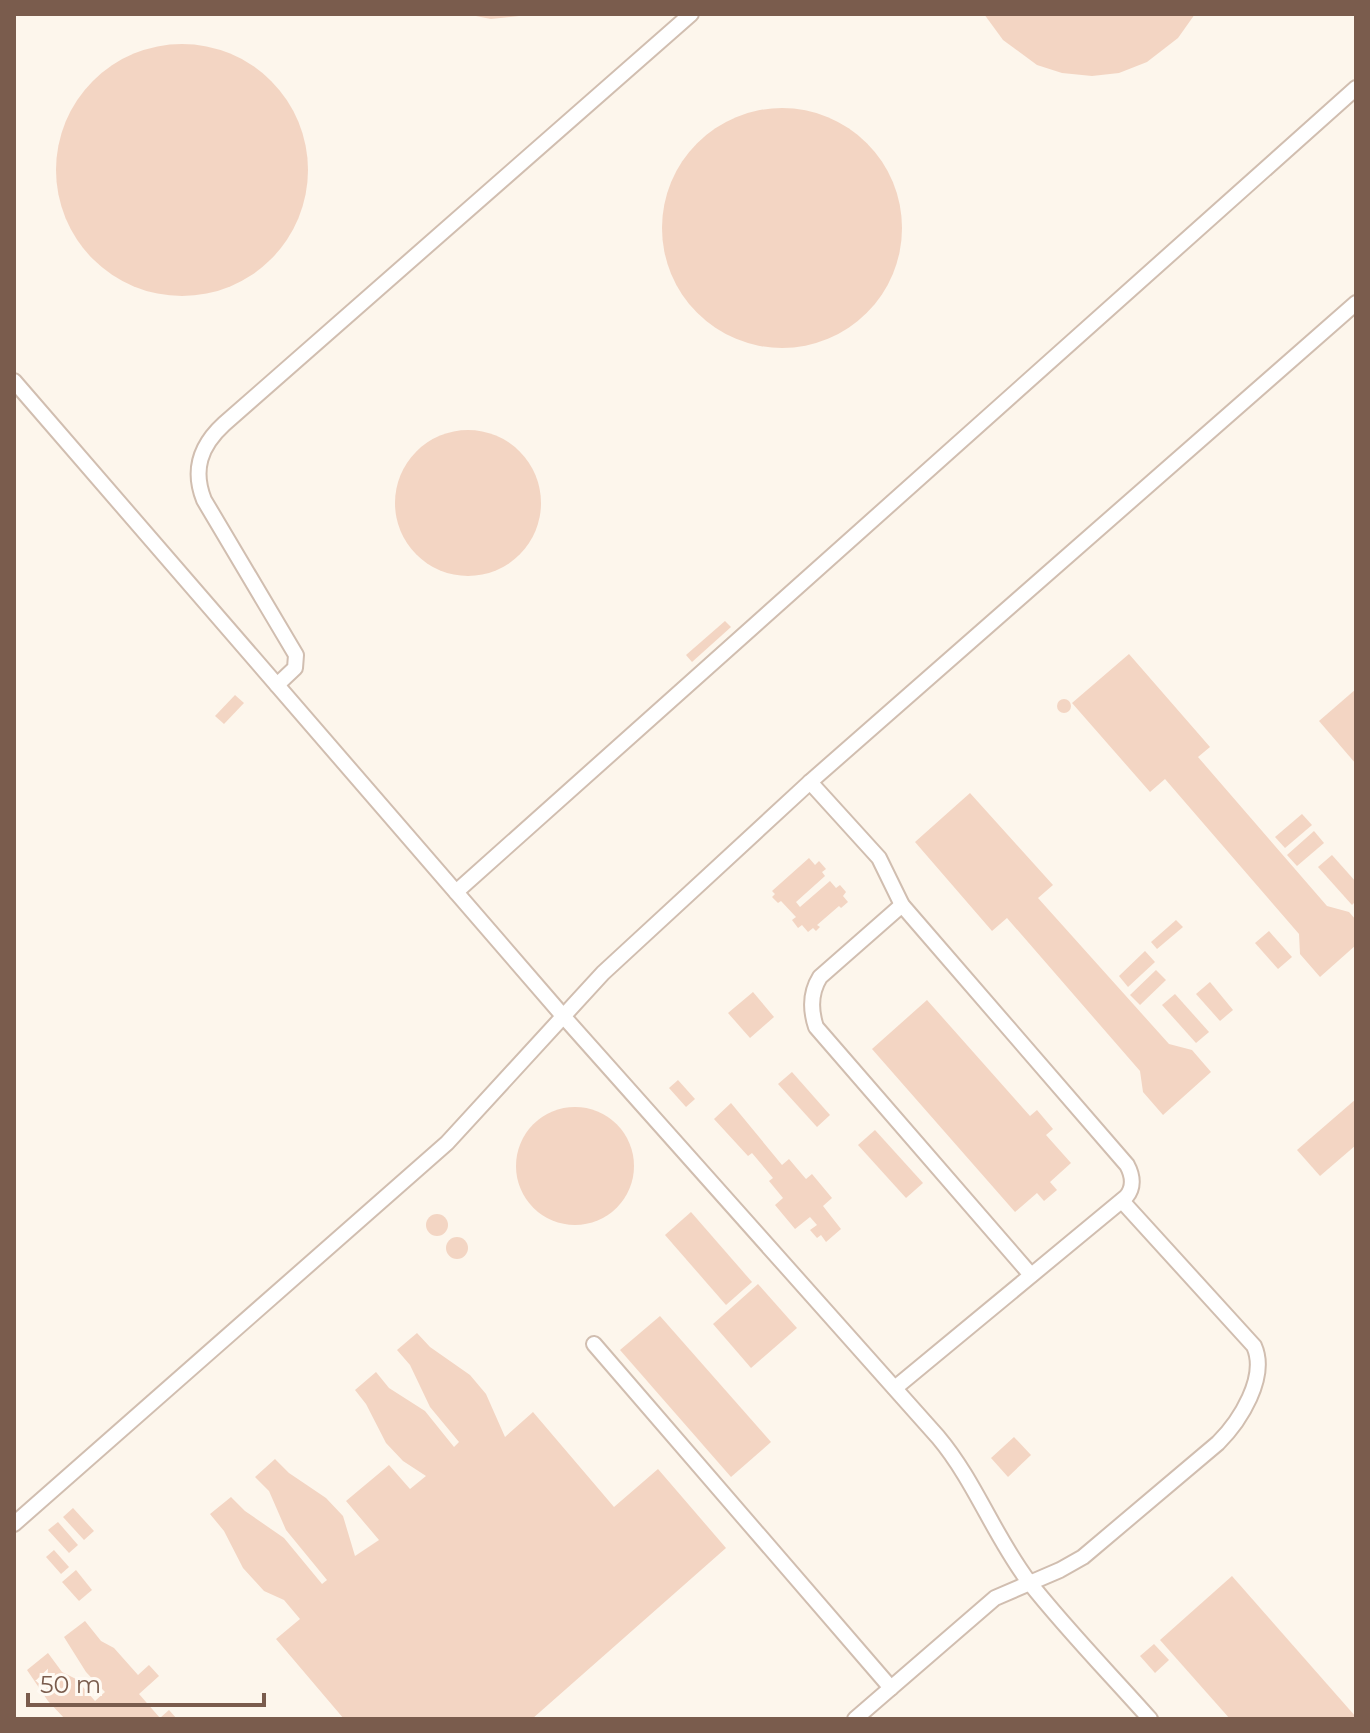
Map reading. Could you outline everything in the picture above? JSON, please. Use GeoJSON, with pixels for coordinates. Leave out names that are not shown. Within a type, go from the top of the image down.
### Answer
{"type":"FeatureCollection","features":[{"type":"Feature","properties":{"kind":"lane"},"geometry":{"type":"LineString","coordinates":[[277,685],[295,668],[296,655],[204,500],[198,468],[205,446],[224,424],[691,14]]}},
{"type":"Feature","properties":{"kind":"lane"},"geometry":{"type":"LineString","coordinates":[[456,892],[1356,88]]}},
{"type":"Feature","properties":{"kind":"lane"},"geometry":{"type":"LineString","coordinates":[[14,1524],[447,1143],[603,973],[810,782],[1356,303]]}},
{"type":"Feature","properties":{"kind":"lane"},"geometry":{"type":"LineString","coordinates":[[14,381],[564,1017],[950,1451],[1029,1582],[1150,1719]]}},
{"type":"Feature","properties":{"kind":"lane"},"geometry":{"type":"LineString","coordinates":[[810,782],[879,858],[902,905],[1127,1165],[1131,1177],[1131,1187],[1122,1201],[895,1388]]}},
{"type":"Feature","properties":{"kind":"lane"},"geometry":{"type":"LineString","coordinates":[[902,905],[820,977],[814,989],[812,1005],[816,1027],[1031,1275]]}},
{"type":"Feature","properties":{"kind":"lane"},"geometry":{"type":"LineString","coordinates":[[855,1719],[986,1604],[1083,1557],[1234,1426],[1257,1379],[1259,1363],[1254,1346],[1122,1201]]}},
{"type":"Feature","properties":{"kind":"lane"},"geometry":{"type":"LineString","coordinates":[[594,1344],[891,1688]]}},
{"type":"Feature","properties":{"kind":"building"},"geometry":{"type":"Polygon","coordinates":[[[466,14],[519,14],[519,16],[491,19],[466,14]]]}},
{"type":"Feature","properties":{"kind":"building"},"geometry":{"type":"Polygon","coordinates":[[[984,14],[1195,14],[1178,38],[1147,62],[1119,73],[1092,76],[1062,73],[1037,65],[1003,40],[984,14]]]}},
{"type":"Feature","properties":{"kind":"building"},"geometry":{"type":"Polygon","coordinates":[[[170,44],[194,44],[219,49],[242,59],[262,72],[280,90],[303,133],[308,170],[306,195],[299,218],[280,250],[262,268],[219,291],[194,296],[170,296],[145,291],[122,281],[102,268],[84,250],[61,207],[56,182],[56,158],[61,133],[71,110],[84,90],[102,72],[145,49],[170,44]]]}},
{"type":"Feature","properties":{"kind":"building"},"geometry":{"type":"Polygon","coordinates":[[[782,108],[805,110],[828,117],[849,128],[867,143],[882,161],[893,182],[900,205],[900,251],[893,274],[882,295],[867,313],[849,328],[828,339],[805,346],[782,348],[759,346],[736,339],[715,328],[697,313],[682,295],[671,274],[664,251],[662,228],[664,205],[671,182],[682,161],[697,143],[715,128],[736,117],[759,110],[782,108]]]}},
{"type":"Feature","properties":{"kind":"building"},"geometry":{"type":"Polygon","coordinates":[[[468,430],[496,436],[520,451],[535,475],[541,503],[535,531],[520,555],[496,570],[468,576],[440,570],[416,555],[401,531],[395,503],[401,475],[416,451],[440,436],[468,430]]]}},
{"type":"Feature","properties":{"kind":"building"},"geometry":{"type":"Polygon","coordinates":[[[725,621],[731,627],[692,662],[686,655],[725,621]]]}},
{"type":"Feature","properties":{"kind":"building"},"geometry":{"type":"Polygon","coordinates":[[[1129,654],[1210,747],[1198,757],[1327,906],[1349,912],[1356,920],[1356,945],[1320,977],[1300,954],[1299,934],[1165,779],[1150,792],[1072,703],[1129,654]]]}},
{"type":"Feature","properties":{"kind":"building"},"geometry":{"type":"Polygon","coordinates":[[[1356,689],[1356,764],[1319,721],[1356,689]]]}},
{"type":"Feature","properties":{"kind":"building"},"geometry":{"type":"Polygon","coordinates":[[[235,695],[244,703],[224,724],[215,716],[235,695]]]}},
{"type":"Feature","properties":{"kind":"building"},"geometry":{"type":"Polygon","coordinates":[[[1064,699],[1071,706],[1064,713],[1057,706],[1064,699]]]}},
{"type":"Feature","properties":{"kind":"building"},"geometry":{"type":"Polygon","coordinates":[[[970,793],[1053,885],[1038,898],[1169,1044],[1192,1050],[1211,1072],[1163,1115],[1143,1092],[1140,1071],[1007,918],[992,931],[915,842],[970,793]]]}},
{"type":"Feature","properties":{"kind":"building"},"geometry":{"type":"Polygon","coordinates":[[[1302,814],[1312,825],[1285,848],[1275,837],[1302,814]]]}},
{"type":"Feature","properties":{"kind":"building"},"geometry":{"type":"Polygon","coordinates":[[[1314,831],[1324,843],[1297,866],[1287,855],[1314,831]]]}},
{"type":"Feature","properties":{"kind":"building"},"geometry":{"type":"Polygon","coordinates":[[[1332,855],[1356,882],[1356,901],[1352,905],[1318,867],[1332,855]]]}},
{"type":"Feature","properties":{"kind":"building"},"geometry":{"type":"Polygon","coordinates":[[[809,858],[815,865],[819,861],[826,869],[822,872],[825,876],[796,902],[800,907],[830,881],[846,892],[843,896],[848,902],[817,925],[820,927],[816,931],[813,928],[808,932],[802,925],[798,928],[792,920],[796,917],[781,901],[778,903],[772,897],[775,894],[772,891],[809,858]]]}},
{"type":"Feature","properties":{"kind":"building"},"geometry":{"type":"Polygon","coordinates":[[[1176,920],[1183,927],[1157,949],[1151,942],[1176,920]]]}},
{"type":"Feature","properties":{"kind":"building"},"geometry":{"type":"Polygon","coordinates":[[[1269,931],[1292,957],[1278,969],[1255,943],[1269,931]]]}},
{"type":"Feature","properties":{"kind":"building"},"geometry":{"type":"Polygon","coordinates":[[[1145,951],[1155,962],[1128,987],[1119,976],[1145,951]]]}},
{"type":"Feature","properties":{"kind":"building"},"geometry":{"type":"Polygon","coordinates":[[[1156,970],[1166,980],[1140,1005],[1130,995],[1156,970]]]}},
{"type":"Feature","properties":{"kind":"building"},"geometry":{"type":"Polygon","coordinates":[[[1210,982],[1233,1010],[1220,1021],[1196,994],[1210,982]]]}},
{"type":"Feature","properties":{"kind":"building"},"geometry":{"type":"Polygon","coordinates":[[[753,992],[774,1017],[750,1038],[728,1013],[753,992]]]}},
{"type":"Feature","properties":{"kind":"building"},"geometry":{"type":"Polygon","coordinates":[[[1175,994],[1209,1032],[1196,1043],[1162,1005],[1175,994]]]}},
{"type":"Feature","properties":{"kind":"building"},"geometry":{"type":"Polygon","coordinates":[[[927,1000],[1030,1116],[1037,1110],[1053,1129],[1046,1135],[1071,1163],[1050,1182],[1057,1190],[1044,1201],[1037,1193],[1015,1212],[872,1049],[927,1000]]]}},
{"type":"Feature","properties":{"kind":"building"},"geometry":{"type":"Polygon","coordinates":[[[792,1072],[830,1115],[817,1127],[778,1084],[792,1072]]]}},
{"type":"Feature","properties":{"kind":"building"},"geometry":{"type":"Polygon","coordinates":[[[678,1080],[695,1099],[686,1107],[669,1088],[678,1080]]]}},
{"type":"Feature","properties":{"kind":"building"},"geometry":{"type":"Polygon","coordinates":[[[1356,1099],[1356,1145],[1320,1176],[1297,1150],[1356,1099]]]}},
{"type":"Feature","properties":{"kind":"building"},"geometry":{"type":"Polygon","coordinates":[[[731,1103],[782,1165],[789,1159],[806,1179],[812,1174],[832,1198],[823,1206],[841,1229],[826,1242],[821,1235],[817,1238],[810,1230],[817,1225],[810,1217],[795,1229],[775,1205],[783,1198],[769,1181],[773,1178],[752,1153],[748,1156],[714,1119],[731,1103]]]}},
{"type":"Feature","properties":{"kind":"building"},"geometry":{"type":"Polygon","coordinates":[[[575,1107],[608,1117],[624,1133],[634,1166],[624,1199],[608,1215],[575,1225],[542,1215],[526,1199],[516,1166],[526,1133],[542,1117],[575,1107]]]}},
{"type":"Feature","properties":{"kind":"building"},"geometry":{"type":"Polygon","coordinates":[[[875,1130],[923,1183],[906,1198],[858,1145],[875,1130]]]}},
{"type":"Feature","properties":{"kind":"building"},"geometry":{"type":"Polygon","coordinates":[[[691,1212],[752,1282],[726,1305],[665,1235],[691,1212]]]}},
{"type":"Feature","properties":{"kind":"building"},"geometry":{"type":"Polygon","coordinates":[[[437,1214],[445,1217],[448,1225],[445,1233],[437,1236],[429,1233],[426,1225],[429,1217],[437,1214]]]}},
{"type":"Feature","properties":{"kind":"building"},"geometry":{"type":"Polygon","coordinates":[[[453,1237],[461,1237],[468,1248],[461,1259],[453,1259],[446,1252],[446,1244],[453,1237]]]}},
{"type":"Feature","properties":{"kind":"building"},"geometry":{"type":"Polygon","coordinates":[[[758,1284],[797,1328],[751,1368],[713,1324],[758,1284]]]}},
{"type":"Feature","properties":{"kind":"building"},"geometry":{"type":"Polygon","coordinates":[[[660,1316],[771,1442],[731,1477],[620,1350],[660,1316]]]}},
{"type":"Feature","properties":{"kind":"building"},"geometry":{"type":"Polygon","coordinates":[[[417,1333],[430,1347],[470,1375],[486,1394],[505,1437],[533,1412],[614,1507],[658,1469],[726,1548],[532,1719],[344,1719],[276,1639],[300,1619],[284,1600],[264,1591],[243,1568],[224,1531],[210,1514],[231,1497],[245,1511],[284,1538],[322,1584],[327,1580],[286,1530],[269,1491],[255,1477],[275,1459],[289,1473],[326,1498],[343,1516],[355,1556],[379,1540],[346,1501],[389,1465],[410,1489],[426,1476],[403,1461],[386,1443],[366,1404],[355,1390],[376,1372],[389,1388],[425,1411],[454,1447],[459,1442],[430,1407],[410,1365],[397,1350],[417,1333]]]}},
{"type":"Feature","properties":{"kind":"building"},"geometry":{"type":"Polygon","coordinates":[[[1014,1437],[1031,1455],[1008,1477],[991,1458],[1014,1437]]]}},
{"type":"Feature","properties":{"kind":"building"},"geometry":{"type":"Polygon","coordinates":[[[73,1508],[94,1531],[84,1540],[63,1517],[73,1508]]]}},
{"type":"Feature","properties":{"kind":"building"},"geometry":{"type":"Polygon","coordinates":[[[58,1522],[78,1545],[69,1553],[48,1530],[58,1522]]]}},
{"type":"Feature","properties":{"kind":"building"},"geometry":{"type":"Polygon","coordinates":[[[54,1550],[69,1567],[61,1574],[46,1557],[54,1550]]]}},
{"type":"Feature","properties":{"kind":"building"},"geometry":{"type":"Polygon","coordinates":[[[76,1570],[92,1590],[79,1601],[62,1582],[76,1570]]]}},
{"type":"Feature","properties":{"kind":"building"},"geometry":{"type":"Polygon","coordinates":[[[1232,1576],[1356,1719],[1230,1719],[1160,1640],[1232,1576]]]}},
{"type":"Feature","properties":{"kind":"building"},"geometry":{"type":"Polygon","coordinates":[[[85,1621],[101,1641],[114,1648],[138,1675],[149,1665],[159,1676],[139,1694],[160,1718],[169,1710],[177,1719],[65,1719],[48,1701],[27,1670],[48,1653],[62,1672],[76,1679],[95,1701],[105,1692],[86,1672],[64,1637],[85,1621]]]}},
{"type":"Feature","properties":{"kind":"building"},"geometry":{"type":"Polygon","coordinates":[[[1154,1644],[1169,1660],[1155,1673],[1140,1656],[1154,1644]]]}}]}
